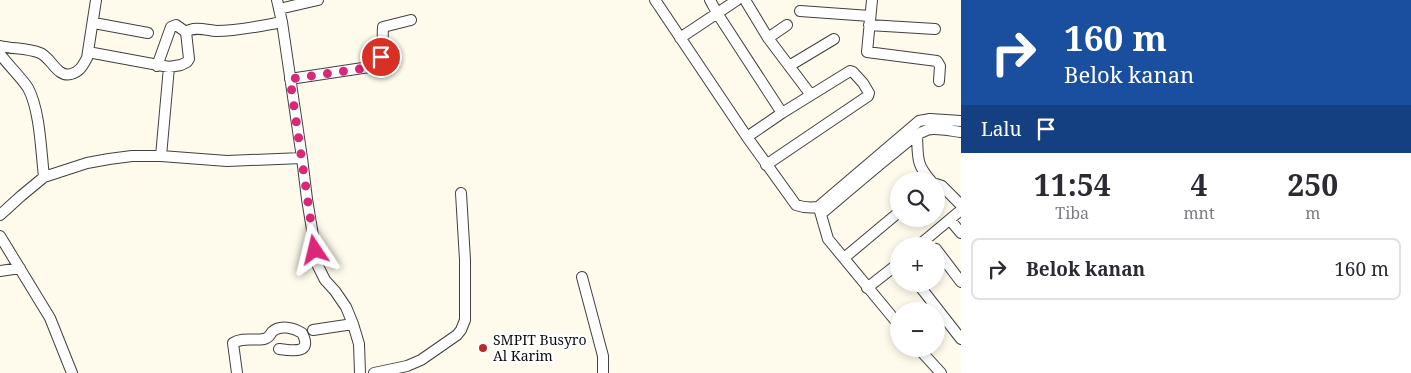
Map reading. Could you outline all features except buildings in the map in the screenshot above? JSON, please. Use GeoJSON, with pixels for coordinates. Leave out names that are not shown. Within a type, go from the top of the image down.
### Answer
{"type":"FeatureCollection","features":[{"type":"Feature","properties":{"kind":"street"},"geometry":{"type":"LineString","coordinates":[[0,46],[41,53],[58,70],[67,75],[80,70],[87,58],[94,23],[96,0]]}},
{"type":"Feature","properties":{"kind":"street"},"geometry":{"type":"LineString","coordinates":[[318,0],[278,4],[318,266],[325,280],[346,307],[353,324],[359,344],[360,373]]}},
{"type":"Feature","properties":{"kind":"street"},"geometry":{"type":"LineString","coordinates":[[655,0],[766,165],[796,205],[820,211]]}},
{"type":"Feature","properties":{"kind":"street"},"geometry":{"type":"LineString","coordinates":[[710,0],[716,13],[782,113]]}},
{"type":"Feature","properties":{"kind":"street"},"geometry":{"type":"LineString","coordinates":[[680,38],[737,0]]}},
{"type":"Feature","properties":{"kind":"street"},"geometry":{"type":"LineString","coordinates":[[745,0],[768,38],[811,95]]}},
{"type":"Feature","properties":{"kind":"street"},"geometry":{"type":"LineString","coordinates":[[872,0],[867,53],[937,61],[940,66],[939,81]]}},
{"type":"Feature","properties":{"kind":"street"},"geometry":{"type":"LineString","coordinates":[[800,11],[935,29]]}},
{"type":"Feature","properties":{"kind":"street"},"geometry":{"type":"LineString","coordinates":[[290,79],[376,66],[382,54],[383,27],[411,20]]}},
{"type":"Feature","properties":{"kind":"street"},"geometry":{"type":"LineString","coordinates":[[186,32],[193,28],[216,31],[235,30],[282,22]]}},
{"type":"Feature","properties":{"kind":"street"},"geometry":{"type":"LineString","coordinates":[[94,23],[148,33]]}},
{"type":"Feature","properties":{"kind":"street"},"geometry":{"type":"LineString","coordinates":[[88,52],[157,66],[181,65],[189,59],[186,32],[176,25],[172,26],[157,66]]}},
{"type":"Feature","properties":{"kind":"street"},"geometry":{"type":"LineString","coordinates":[[768,38],[787,25]]}},
{"type":"Feature","properties":{"kind":"street"},"geometry":{"type":"LineString","coordinates":[[789,66],[834,39]]}},
{"type":"Feature","properties":{"kind":"street"},"geometry":{"type":"LineString","coordinates":[[0,54],[28,88],[31,96],[37,118],[44,177]]}},
{"type":"Feature","properties":{"kind":"street"},"geometry":{"type":"LineString","coordinates":[[161,156],[169,67]]}},
{"type":"Feature","properties":{"kind":"street"},"geometry":{"type":"LineString","coordinates":[[747,137],[782,113],[851,71],[863,83],[869,93],[868,96],[766,165]]}},
{"type":"Feature","properties":{"kind":"street"},"geometry":{"type":"LineString","coordinates":[[820,211],[917,122],[924,119],[930,124],[961,132]]}},
{"type":"Feature","properties":{"kind":"street"},"geometry":{"type":"LineString","coordinates":[[820,211],[930,124],[961,121]]}},
{"type":"Feature","properties":{"kind":"street"},"geometry":{"type":"LineString","coordinates":[[917,135],[917,153],[923,172]]}},
{"type":"Feature","properties":{"kind":"street"},"geometry":{"type":"LineString","coordinates":[[0,215],[44,177],[109,158],[161,156],[227,161],[302,158]]}},
{"type":"Feature","properties":{"kind":"street"},"geometry":{"type":"LineString","coordinates":[[945,189],[961,205]]}},
{"type":"Feature","properties":{"kind":"street"},"geometry":{"type":"LineString","coordinates":[[374,373],[415,364],[450,340],[463,326],[465,320],[466,283],[462,193]]}},
{"type":"Feature","properties":{"kind":"street"},"geometry":{"type":"LineString","coordinates":[[935,237],[961,210]]}},
{"type":"Feature","properties":{"kind":"street"},"geometry":{"type":"LineString","coordinates":[[820,211],[828,239],[890,315]]}},
{"type":"Feature","properties":{"kind":"street"},"geometry":{"type":"LineString","coordinates":[[844,258],[890,220]]}},
{"type":"Feature","properties":{"kind":"street"},"geometry":{"type":"LineString","coordinates":[[950,220],[961,234]]}},
{"type":"Feature","properties":{"kind":"street"},"geometry":{"type":"LineString","coordinates":[[0,236],[50,318],[72,373]]}},
{"type":"Feature","properties":{"kind":"street"},"geometry":{"type":"LineString","coordinates":[[945,261],[961,282]]}},
{"type":"Feature","properties":{"kind":"street"},"geometry":{"type":"LineString","coordinates":[[0,271],[20,268]]}},
{"type":"Feature","properties":{"kind":"street"},"geometry":{"type":"LineString","coordinates":[[867,288],[890,270]]}},
{"type":"Feature","properties":{"kind":"street"},"geometry":{"type":"LineString","coordinates":[[582,277],[603,356],[603,373]]}},
{"type":"Feature","properties":{"kind":"street"},"geometry":{"type":"LineString","coordinates":[[924,292],[960,336]]}},
{"type":"Feature","properties":{"kind":"street"},"geometry":{"type":"LineString","coordinates":[[313,330],[353,324]]}},
{"type":"Feature","properties":{"kind":"street"},"geometry":{"type":"LineString","coordinates":[[237,373],[232,343],[247,339],[265,339],[278,328],[290,328],[302,333],[306,343],[303,349],[293,351],[279,349]]}},
{"type":"Feature","properties":{"kind":"street"},"geometry":{"type":"LineString","coordinates":[[926,357],[941,373]]}},
{"type":"Feature","properties":{"kind":"place","name":"SMPIT Busyro Al Karim"},"geometry":{"type":"Point","coordinates":[483,348]}},
{"type":"Feature","properties":{"kind":"route"},"geometry":{"type":"LineString","coordinates":[[315,250],[290,79],[373,67],[378,64],[381,57]]}}]}
